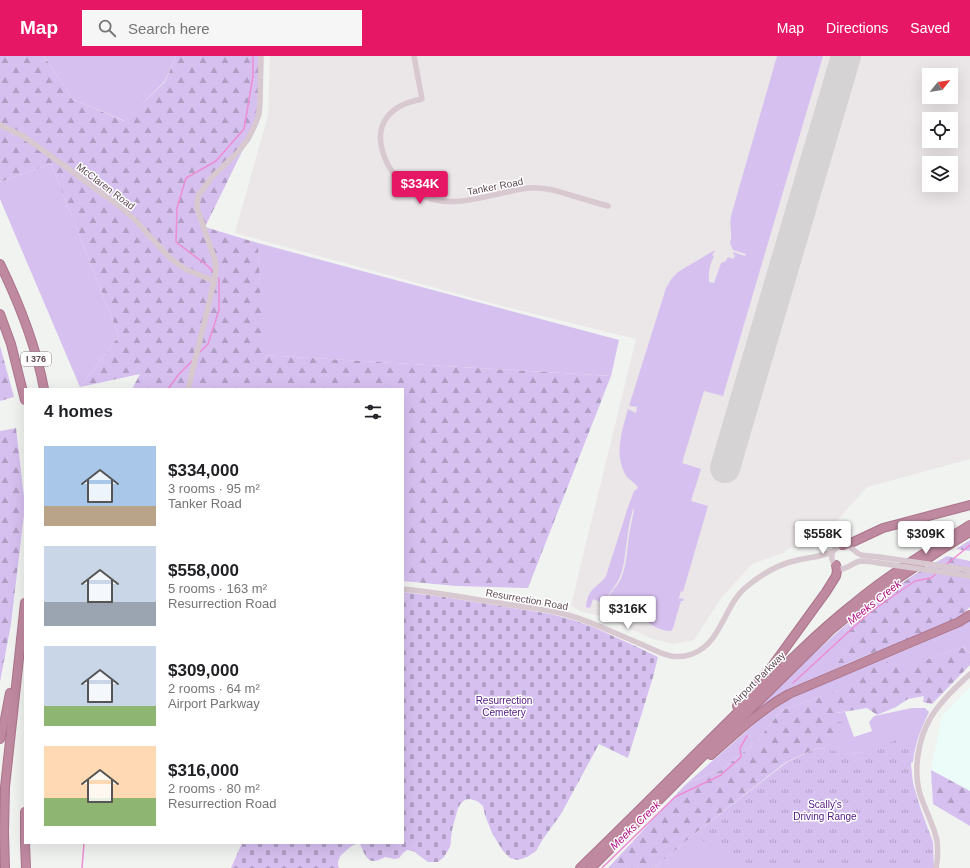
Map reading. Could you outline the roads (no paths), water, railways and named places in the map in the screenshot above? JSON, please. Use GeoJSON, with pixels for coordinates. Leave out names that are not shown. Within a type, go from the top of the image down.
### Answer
{"type":"FeatureCollection","features":[{"type":"Feature","properties":{"kind":"highway"},"geometry":{"type":"LineString","coordinates":[[0,257],[17,300]]}},
{"type":"Feature","properties":{"kind":"highway","name":"I 376"},"geometry":{"type":"LineString","coordinates":[[0,264],[17,300],[28,330],[44,388]]}},
{"type":"Feature","properties":{"kind":"highway","name":"I 376"},"geometry":{"type":"LineString","coordinates":[[0,314],[11,344],[24,396]]}},
{"type":"Feature","properties":{"kind":"highway"},"geometry":{"type":"LineString","coordinates":[[842,545],[851,543],[883,528],[970,505]]}},
{"type":"Feature","properties":{"kind":"highway","name":"Airport Parkway"},"geometry":{"type":"LineString","coordinates":[[580,868],[787,663],[852,604],[890,576],[970,525]]}},
{"type":"Feature","properties":{"kind":"highway","name":"Airport Parkway"},"geometry":{"type":"LineString","coordinates":[[591,868],[831,630],[876,593],[970,532]]}},
{"type":"Feature","properties":{"kind":"highway"},"geometry":{"type":"LineString","coordinates":[[602,846],[763,677],[783,652],[834,580],[837,571],[834,563]]}},
{"type":"Feature","properties":{"kind":"highway"},"geometry":{"type":"LineString","coordinates":[[0,739],[14,676],[24,609]]}},
{"type":"Feature","properties":{"kind":"highway"},"geometry":{"type":"LineString","coordinates":[[5,868],[5,787],[24,611]]}},
{"type":"Feature","properties":{"kind":"highway"},"geometry":{"type":"LineString","coordinates":[[657,801],[775,702],[798,690],[964,620],[970,616]]}},
{"type":"Feature","properties":{"kind":"highway"},"geometry":{"type":"LineString","coordinates":[[25,845],[27,868]]}},
{"type":"Feature","properties":{"kind":"street"},"geometry":{"type":"LineString","coordinates":[[188,388],[214,281],[216,263],[197,208],[198,196],[212,177],[238,152],[248,139],[255,125],[259,114],[260,103],[261,56]]}},
{"type":"Feature","properties":{"kind":"street","name":"Tanker Road"},"geometry":{"type":"LineString","coordinates":[[414,56],[422,99],[409,102],[393,110],[383,124],[380,137],[381,147],[390,168],[397,179],[406,187],[420,196],[442,202],[464,201],[523,188],[538,188],[559,191],[608,206]]}},
{"type":"Feature","properties":{"kind":"street","name":"McClaren Road"},"geometry":{"type":"LineString","coordinates":[[0,125],[23,136],[122,208],[170,258],[185,269],[214,281]]}},
{"type":"Feature","properties":{"kind":"street"},"geometry":{"type":"LineString","coordinates":[[842,545],[849,546],[858,554],[879,560],[970,576]]}},
{"type":"Feature","properties":{"kind":"street","name":"Resurrection Road"},"geometry":{"type":"LineString","coordinates":[[815,558],[833,551],[838,546],[842,545]]}},
{"type":"Feature","properties":{"kind":"street"},"geometry":{"type":"LineString","coordinates":[[833,551],[832,557],[834,563]]}},
{"type":"Feature","properties":{"kind":"street","name":"Resurrection Road"},"geometry":{"type":"LineString","coordinates":[[404,589],[458,596],[563,614],[589,622],[670,656],[683,656],[697,652],[706,646],[710,642],[738,595],[760,576],[775,568],[798,560],[815,558],[826,559],[843,569],[860,561],[879,560]]}},
{"type":"Feature","properties":{"kind":"street"},"geometry":{"type":"LineString","coordinates":[[879,560],[970,570]]}},
{"type":"Feature","properties":{"kind":"street"},"geometry":{"type":"LineString","coordinates":[[936,868],[938,856],[937,840],[920,793],[917,775],[917,762],[921,740],[931,718],[942,703],[970,674]]}},
{"type":"Feature","properties":{"kind":"waterway"},"geometry":{"type":"LineString","coordinates":[[212,271],[209,267],[176,242],[177,208],[186,178],[216,161],[244,129],[253,76],[253,56]]}},
{"type":"Feature","properties":{"kind":"waterway"},"geometry":{"type":"LineString","coordinates":[[200,352],[208,344],[219,310],[218,278]]}},
{"type":"Feature","properties":{"kind":"waterway"},"geometry":{"type":"LineString","coordinates":[[169,388],[179,374],[192,361]]}},
{"type":"Feature","properties":{"kind":"waterway","name":"Meeks Creek"},"geometry":{"type":"LineString","coordinates":[[947,564],[970,545]]}},
{"type":"Feature","properties":{"kind":"waterway","name":"Meeks Creek"},"geometry":{"type":"LineString","coordinates":[[793,683],[869,613],[915,581],[931,578],[937,573]]}},
{"type":"Feature","properties":{"kind":"waterway","name":"Meeks Creek"},"geometry":{"type":"LineString","coordinates":[[602,868],[675,797],[721,775],[741,757],[740,748],[747,736]]}},
{"type":"Feature","properties":{"kind":"waterway"},"geometry":{"type":"LineString","coordinates":[[82,868],[84,844]]}},
{"type":"Feature","properties":{"kind":"park label","name":"Resurrection Cemetery"},"geometry":{"type":"Point","coordinates":[504,706]}},
{"type":"Feature","properties":{"kind":"park label","name":"Scally's Driving Range"},"geometry":{"type":"Point","coordinates":[825,810]}}]}
